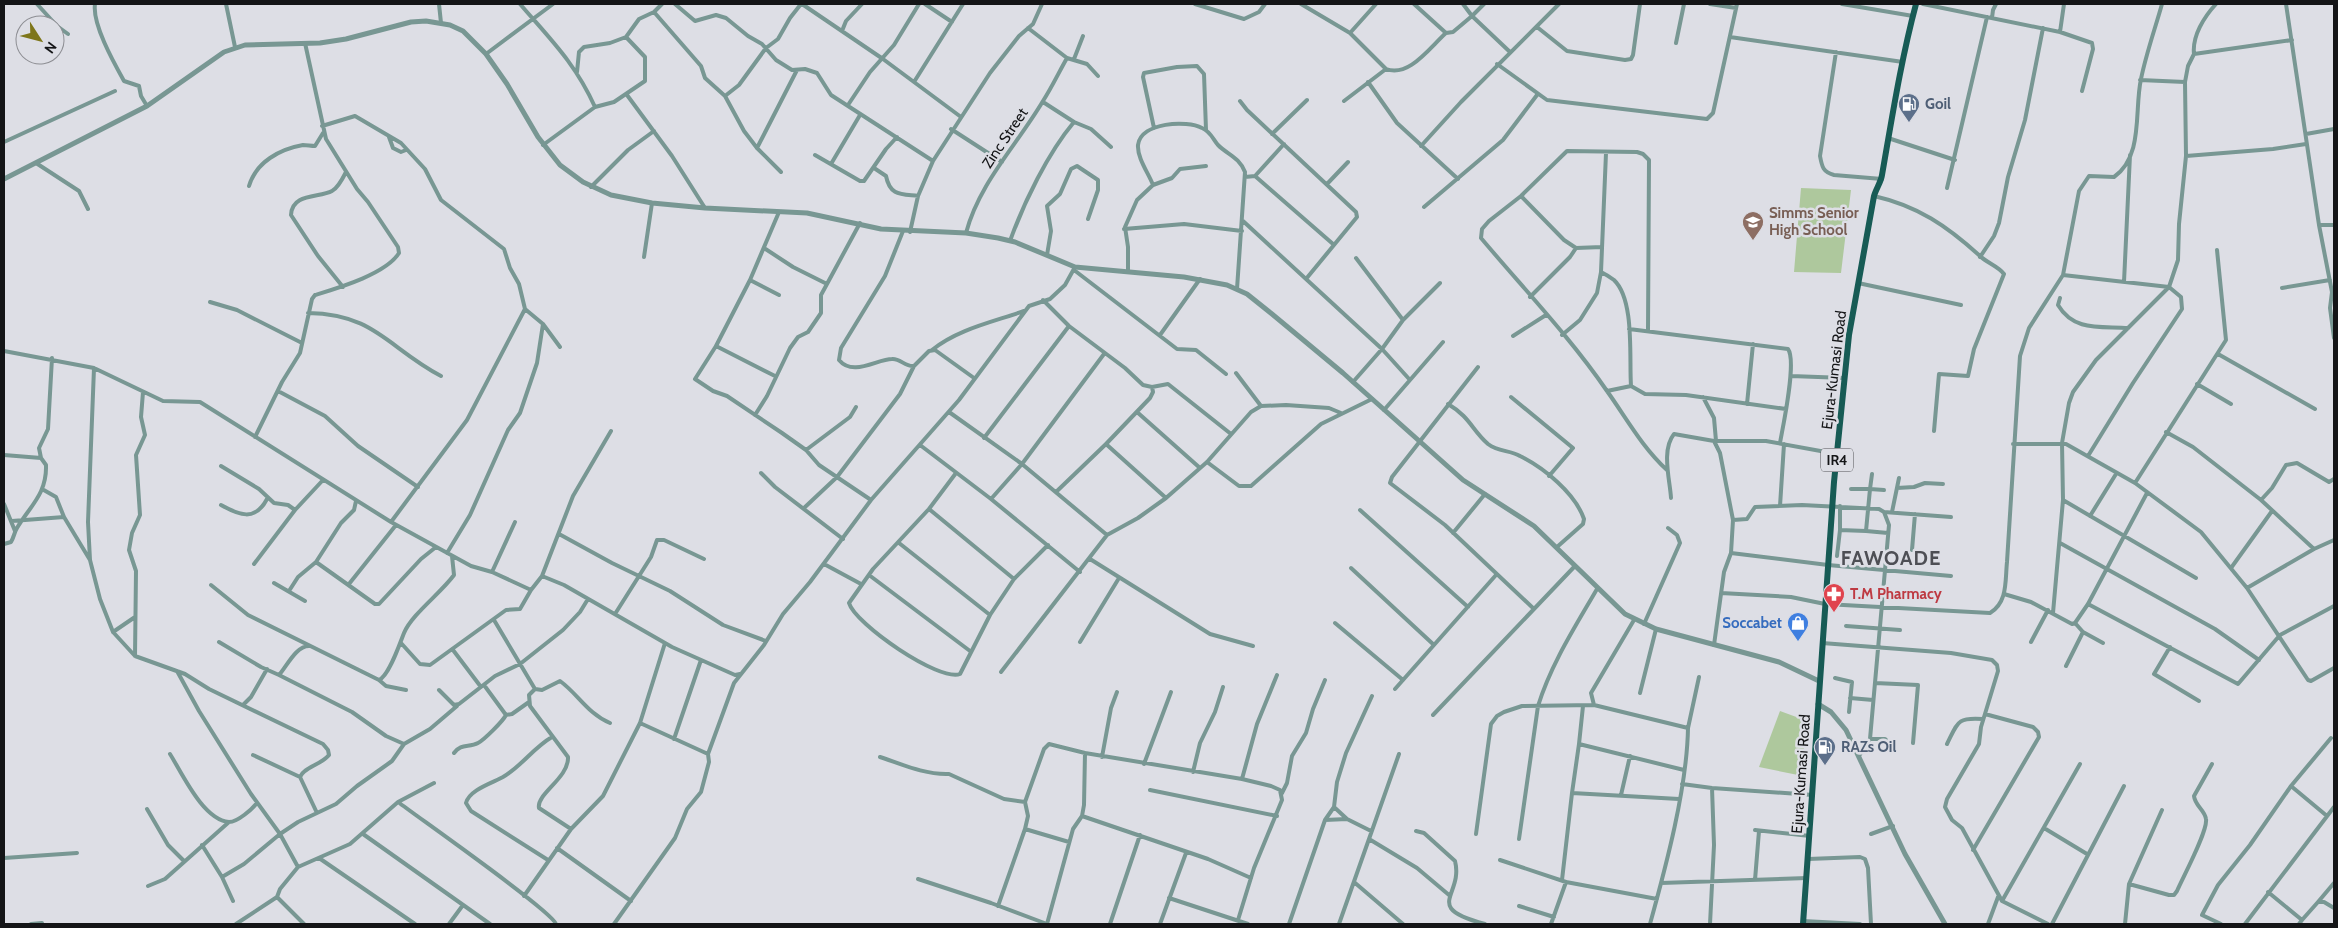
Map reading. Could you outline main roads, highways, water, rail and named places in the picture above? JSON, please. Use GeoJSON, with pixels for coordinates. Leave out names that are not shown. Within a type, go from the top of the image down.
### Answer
{"type":"FeatureCollection","features":[{"type":"Feature","properties":{"kind":"main road","name":"Ejura-Kumasi Road"},"geometry":{"type":"LineString","coordinates":[[1803,923],[1814,795],[1818,704],[1832,506],[1845,378],[1858,283],[1874,196],[1877,184],[1882,179],[1887,138],[1916,4]]}},
{"type":"Feature","properties":{"kind":"place","name":"Goil"},"geometry":{"type":"Point","coordinates":[1909,123]}},
{"type":"Feature","properties":{"kind":"place","name":"Simms Senior High School"},"geometry":{"type":"Point","coordinates":[1753,241]}},
{"type":"Feature","properties":{"kind":"place","name":"T.M Pharmacy"},"geometry":{"type":"Point","coordinates":[1834,613]}},
{"type":"Feature","properties":{"kind":"place","name":"Soccabet"},"geometry":{"type":"Point","coordinates":[1798,642]}},
{"type":"Feature","properties":{"kind":"place","name":"RAZs Oil"},"geometry":{"type":"Point","coordinates":[1825,766]}},
{"type":"Feature","properties":{"kind":"district","name":"FAWOADE"},"geometry":{"type":"Point","coordinates":[1891,558]}}]}
